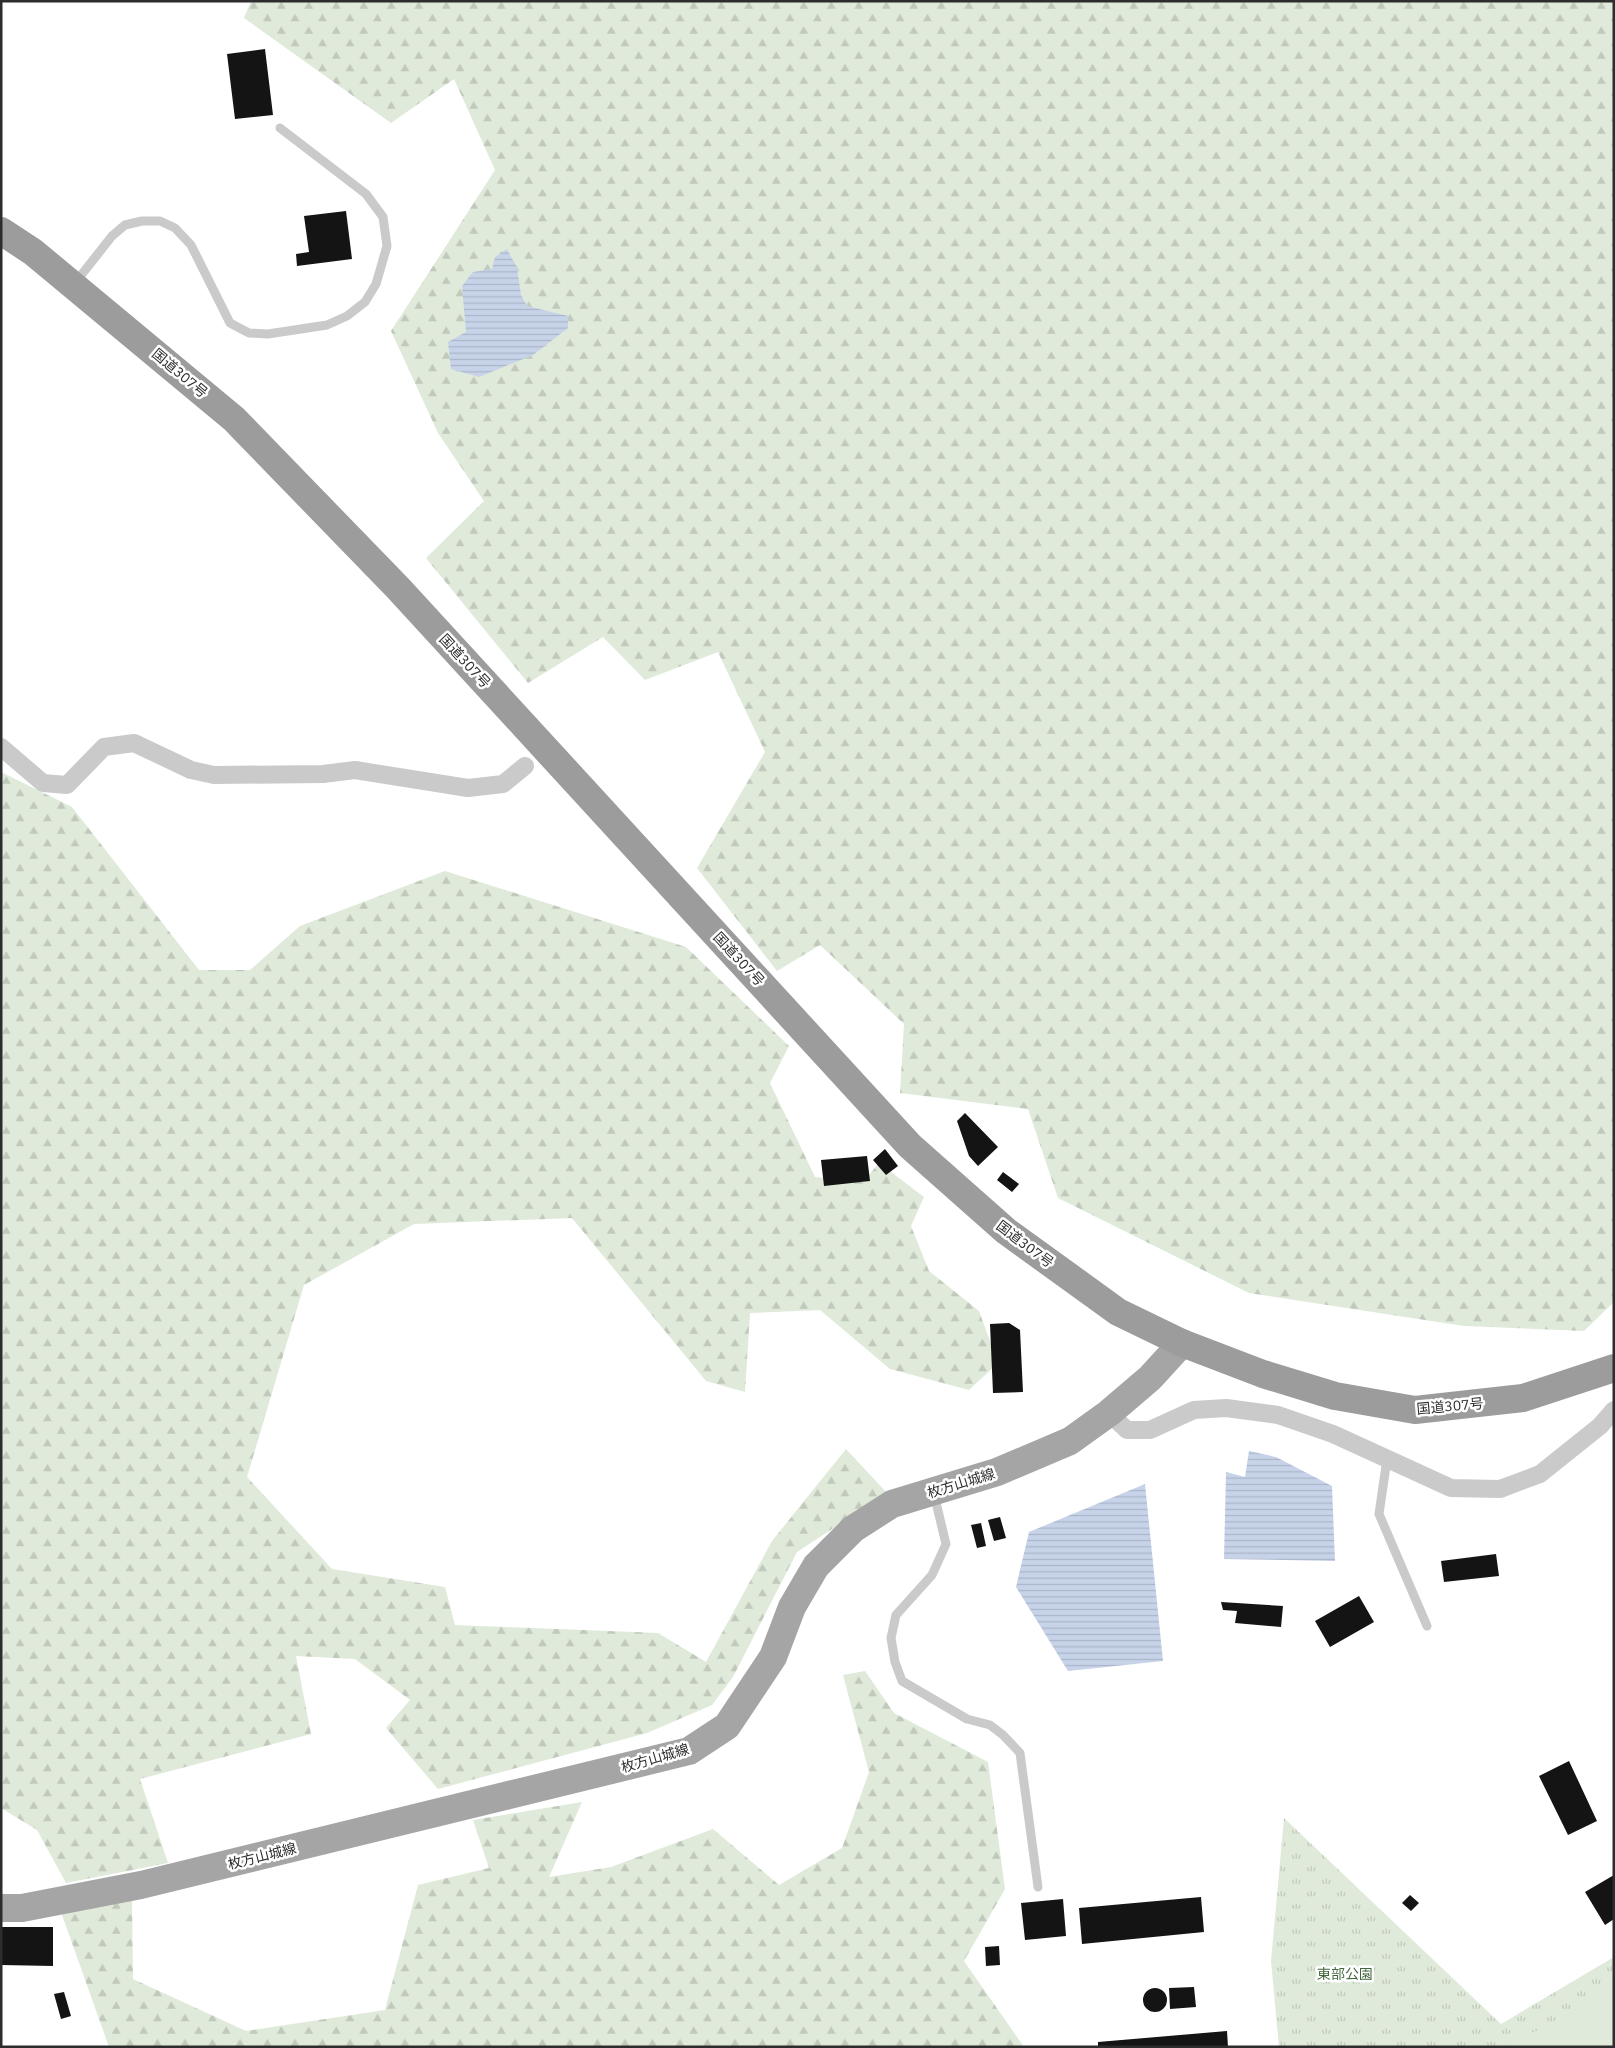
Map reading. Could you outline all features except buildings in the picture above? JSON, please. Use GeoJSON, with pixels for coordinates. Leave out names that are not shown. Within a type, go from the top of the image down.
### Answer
{"type":"FeatureCollection","features":[{"type":"Feature","properties":{"kind":"highway","name":"国道307号"},"geometry":{"type":"LineString","coordinates":[[1,231],[33,252],[234,418],[398,588],[910,1146],[1006,1231],[1118,1312],[1182,1344],[1263,1374],[1335,1396],[1416,1410],[1522,1398],[1614,1368]]}},
{"type":"Feature","properties":{"kind":"main road","name":"枚方山城線"},"geometry":{"type":"LineString","coordinates":[[1,1908],[22,1908],[140,1885],[688,1751],[727,1726],[773,1657],[792,1607],[816,1566],[853,1529],[892,1504],[997,1472],[1070,1441],[1109,1413],[1150,1378],[1182,1344]]}},
{"type":"Feature","properties":{"kind":"street"},"geometry":{"type":"LineString","coordinates":[[1,747],[43,783],[68,785],[104,747],[134,743],[191,770],[214,775],[322,774],[355,770],[468,788],[503,784],[525,766]]}},
{"type":"Feature","properties":{"kind":"street"},"geometry":{"type":"LineString","coordinates":[[1109,1413],[1127,1430],[1150,1430],[1194,1410],[1226,1408],[1278,1415],[1333,1434],[1451,1488],[1500,1489],[1540,1474],[1600,1426],[1614,1410]]}},
{"type":"Feature","properties":{"kind":"lane"},"geometry":{"type":"LineString","coordinates":[[73,285],[112,236],[126,225],[142,221],[160,222],[175,228],[191,245],[230,323],[250,333],[268,334],[327,325],[346,316],[366,302],[376,284],[388,246],[383,217],[366,194],[334,167],[280,128]]}},
{"type":"Feature","properties":{"kind":"lane"},"geometry":{"type":"LineString","coordinates":[[1387,1459],[1379,1514],[1427,1626]]}},
{"type":"Feature","properties":{"kind":"lane"},"geometry":{"type":"LineString","coordinates":[[933,1492],[946,1544],[932,1575],[896,1615],[891,1638],[895,1662],[902,1681],[967,1719],[990,1725],[1004,1735],[1020,1753],[1038,1887]]}},
{"type":"Feature","properties":{"kind":"green space"},"geometry":{"type":"Polygon","coordinates":[[[251,1],[1614,1],[1614,1302],[1584,1331],[1464,1326],[1249,1293],[1058,1198],[1028,1109],[900,1093],[904,1024],[820,945],[777,971],[697,868],[765,752],[718,652],[645,680],[603,637],[528,683],[426,558],[484,501],[438,433],[391,331],[495,170],[454,79],[391,123],[244,18],[251,1]]]}},
{"type":"Feature","properties":{"kind":"green space"},"geometry":{"type":"Polygon","coordinates":[[[1,772],[72,807],[199,970],[250,970],[300,926],[445,871],[686,947],[789,1046],[770,1083],[815,1177],[863,1182],[879,1163],[924,1197],[911,1226],[929,1271],[979,1311],[998,1363],[969,1390],[890,1369],[820,1310],[750,1313],[745,1392],[706,1381],[572,1218],[414,1224],[304,1285],[247,1477],[332,1569],[445,1587],[455,1625],[658,1633],[706,1662],[772,1541],[846,1449],[887,1493],[797,1552],[733,1677],[712,1705],[647,1733],[438,1789],[386,1728],[410,1700],[355,1659],[296,1656],[311,1734],[140,1779],[168,1863],[66,1883],[37,1830],[1,1808],[1,772]]]}},
{"type":"Feature","properties":{"kind":"green space"},"geometry":{"type":"Polygon","coordinates":[[[865,1671],[894,1713],[988,1762],[1005,1889],[964,1961],[1024,2047],[109,2047],[61,1912],[132,1897],[133,1979],[246,2031],[385,2010],[418,1885],[489,1868],[473,1820],[582,1802],[549,1877],[611,1867],[713,1829],[779,1885],[842,1848],[869,1772],[843,1675],[865,1671]]]}},
{"type":"Feature","properties":{"kind":"green space","name":"東部公園"},"geometry":{"type":"Polygon","coordinates":[[[1284,1818],[1501,2024],[1614,1957],[1614,2047],[1279,2047],[1271,1961],[1284,1818]]]}},
{"type":"Feature","properties":{"kind":"green space"},"geometry":{"type":"Polygon","coordinates":[[[1614,1989],[1614,2047],[1506,2047],[1614,1989]]]}},
{"type":"Feature","properties":{"kind":"water"},"geometry":{"type":"Polygon","coordinates":[[[507,249],[517,268],[521,295],[527,306],[568,316],[568,328],[533,355],[479,377],[451,369],[448,342],[466,332],[462,286],[473,272],[492,269],[495,257],[507,249]]]}},
{"type":"Feature","properties":{"kind":"water"},"geometry":{"type":"Polygon","coordinates":[[[1249,1451],[1276,1457],[1332,1486],[1335,1561],[1224,1559],[1226,1472],[1245,1477],[1249,1451]]]}},
{"type":"Feature","properties":{"kind":"water"},"geometry":{"type":"Polygon","coordinates":[[[1145,1484],[1163,1661],[1068,1671],[1016,1587],[1029,1532],[1145,1484]]]}}]}
